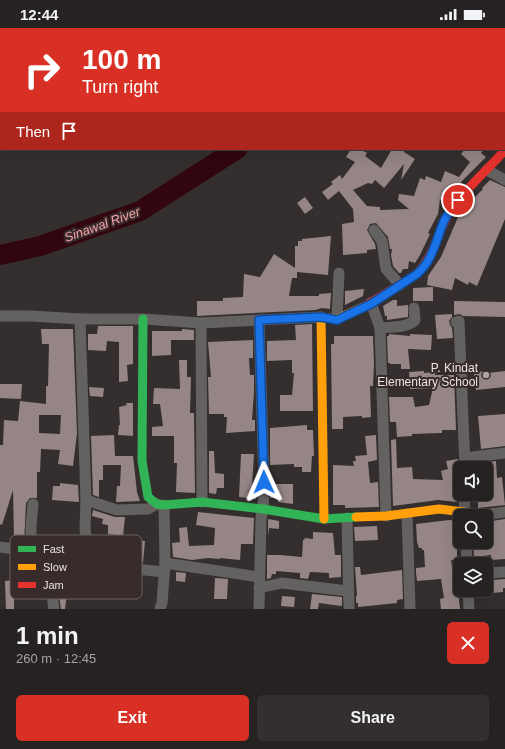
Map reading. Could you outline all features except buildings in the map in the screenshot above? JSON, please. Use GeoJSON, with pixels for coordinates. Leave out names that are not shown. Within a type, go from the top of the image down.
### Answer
{"type":"FeatureCollection","features":[{"type":"Feature","properties":{"kind":"street"},"geometry":{"type":"LineString","coordinates":[[0,316],[80,319],[143,319],[201,323],[321,317],[337,320],[371,304],[424,268],[429,261],[444,221],[450,211],[458,200],[505,150]]}},
{"type":"Feature","properties":{"kind":"street"},"geometry":{"type":"LineString","coordinates":[[487,170],[505,180]]}},
{"type":"Feature","properties":{"kind":"street"},"geometry":{"type":"LineString","coordinates":[[374,230],[382,241],[386,269],[400,285]]}},
{"type":"Feature","properties":{"kind":"street"},"geometry":{"type":"LineString","coordinates":[[337,320],[339,273]]}},
{"type":"Feature","properties":{"kind":"street"},"geometry":{"type":"LineString","coordinates":[[371,304],[380,328],[386,516]]}},
{"type":"Feature","properties":{"kind":"street"},"geometry":{"type":"LineString","coordinates":[[380,328],[402,326],[412,323],[414,320],[414,308]]}},
{"type":"Feature","properties":{"kind":"street"},"geometry":{"type":"LineString","coordinates":[[321,317],[324,519]]}},
{"type":"Feature","properties":{"kind":"street"},"geometry":{"type":"LineString","coordinates":[[80,319],[86,535]]}},
{"type":"Feature","properties":{"kind":"street"},"geometry":{"type":"LineString","coordinates":[[143,319],[142,461],[148,497],[160,504]]}},
{"type":"Feature","properties":{"kind":"street"},"geometry":{"type":"LineString","coordinates":[[259,320],[263,440],[263,509],[261,518],[259,609]]}},
{"type":"Feature","properties":{"kind":"street"},"geometry":{"type":"LineString","coordinates":[[456,322],[459,321],[465,461]]}},
{"type":"Feature","properties":{"kind":"street"},"geometry":{"type":"LineString","coordinates":[[201,323],[202,502]]}},
{"type":"Feature","properties":{"kind":"street"},"geometry":{"type":"LineString","coordinates":[[473,461],[505,453]]}},
{"type":"Feature","properties":{"kind":"street"},"geometry":{"type":"LineString","coordinates":[[86,500],[117,510],[148,509],[160,504],[202,502],[263,509],[324,519],[386,516],[439,509],[453,512]]}},
{"type":"Feature","properties":{"kind":"street"},"geometry":{"type":"LineString","coordinates":[[31,535],[33,504]]}},
{"type":"Feature","properties":{"kind":"street"},"geometry":{"type":"LineString","coordinates":[[160,504],[165,568],[162,603],[160,609]]}},
{"type":"Feature","properties":{"kind":"street"},"geometry":{"type":"LineString","coordinates":[[493,513],[505,512]]}},
{"type":"Feature","properties":{"kind":"street"},"geometry":{"type":"LineString","coordinates":[[407,514],[410,609]]}},
{"type":"Feature","properties":{"kind":"street"},"geometry":{"type":"LineString","coordinates":[[347,518],[349,609]]}},
{"type":"Feature","properties":{"kind":"street"},"geometry":{"type":"LineString","coordinates":[[0,547],[10,548]]}},
{"type":"Feature","properties":{"kind":"street"},"geometry":{"type":"LineString","coordinates":[[142,567],[165,568],[259,582],[282,583],[348,591]]}},
{"type":"Feature","properties":{"kind":"street"},"geometry":{"type":"LineString","coordinates":[[493,572],[505,572]]}},
{"type":"Feature","properties":{"kind":"street"},"geometry":{"type":"LineString","coordinates":[[468,597],[469,609]]}},
{"type":"Feature","properties":{"kind":"street"},"geometry":{"type":"LineString","coordinates":[[53,599],[54,609]]}},
{"type":"Feature","properties":{"kind":"waterway","name":"Sinawal River"},"geometry":{"type":"LineString","coordinates":[[0,255],[40,246],[140,211],[235,150]]}},
{"type":"Feature","properties":{"kind":"traffic: fast"},"geometry":{"type":"LineString","coordinates":[[143,319],[142,461],[148,497],[157,504],[164,505],[202,502],[263,509],[324,519],[356,517]]}},
{"type":"Feature","properties":{"kind":"traffic: slow"},"geometry":{"type":"LineString","coordinates":[[324,519],[321,317],[337,319],[365,306]]}},
{"type":"Feature","properties":{"kind":"traffic: slow"},"geometry":{"type":"LineString","coordinates":[[356,517],[386,516],[439,509],[453,511]]}},
{"type":"Feature","properties":{"kind":"traffic: jam"},"geometry":{"type":"LineString","coordinates":[[365,306],[417,274],[428,260],[446,220],[456,203],[469,187],[505,150]]}},
{"type":"Feature","properties":{"kind":"place","name":"P. Kindat Elementary School"},"geometry":{"type":"Point","coordinates":[486,375]}},
{"type":"Feature","properties":{"kind":"route"},"geometry":{"type":"LineString","coordinates":[[264,482],[259,320],[321,317],[337,320],[371,304],[424,268],[429,261],[444,221],[458,200]]}}]}
